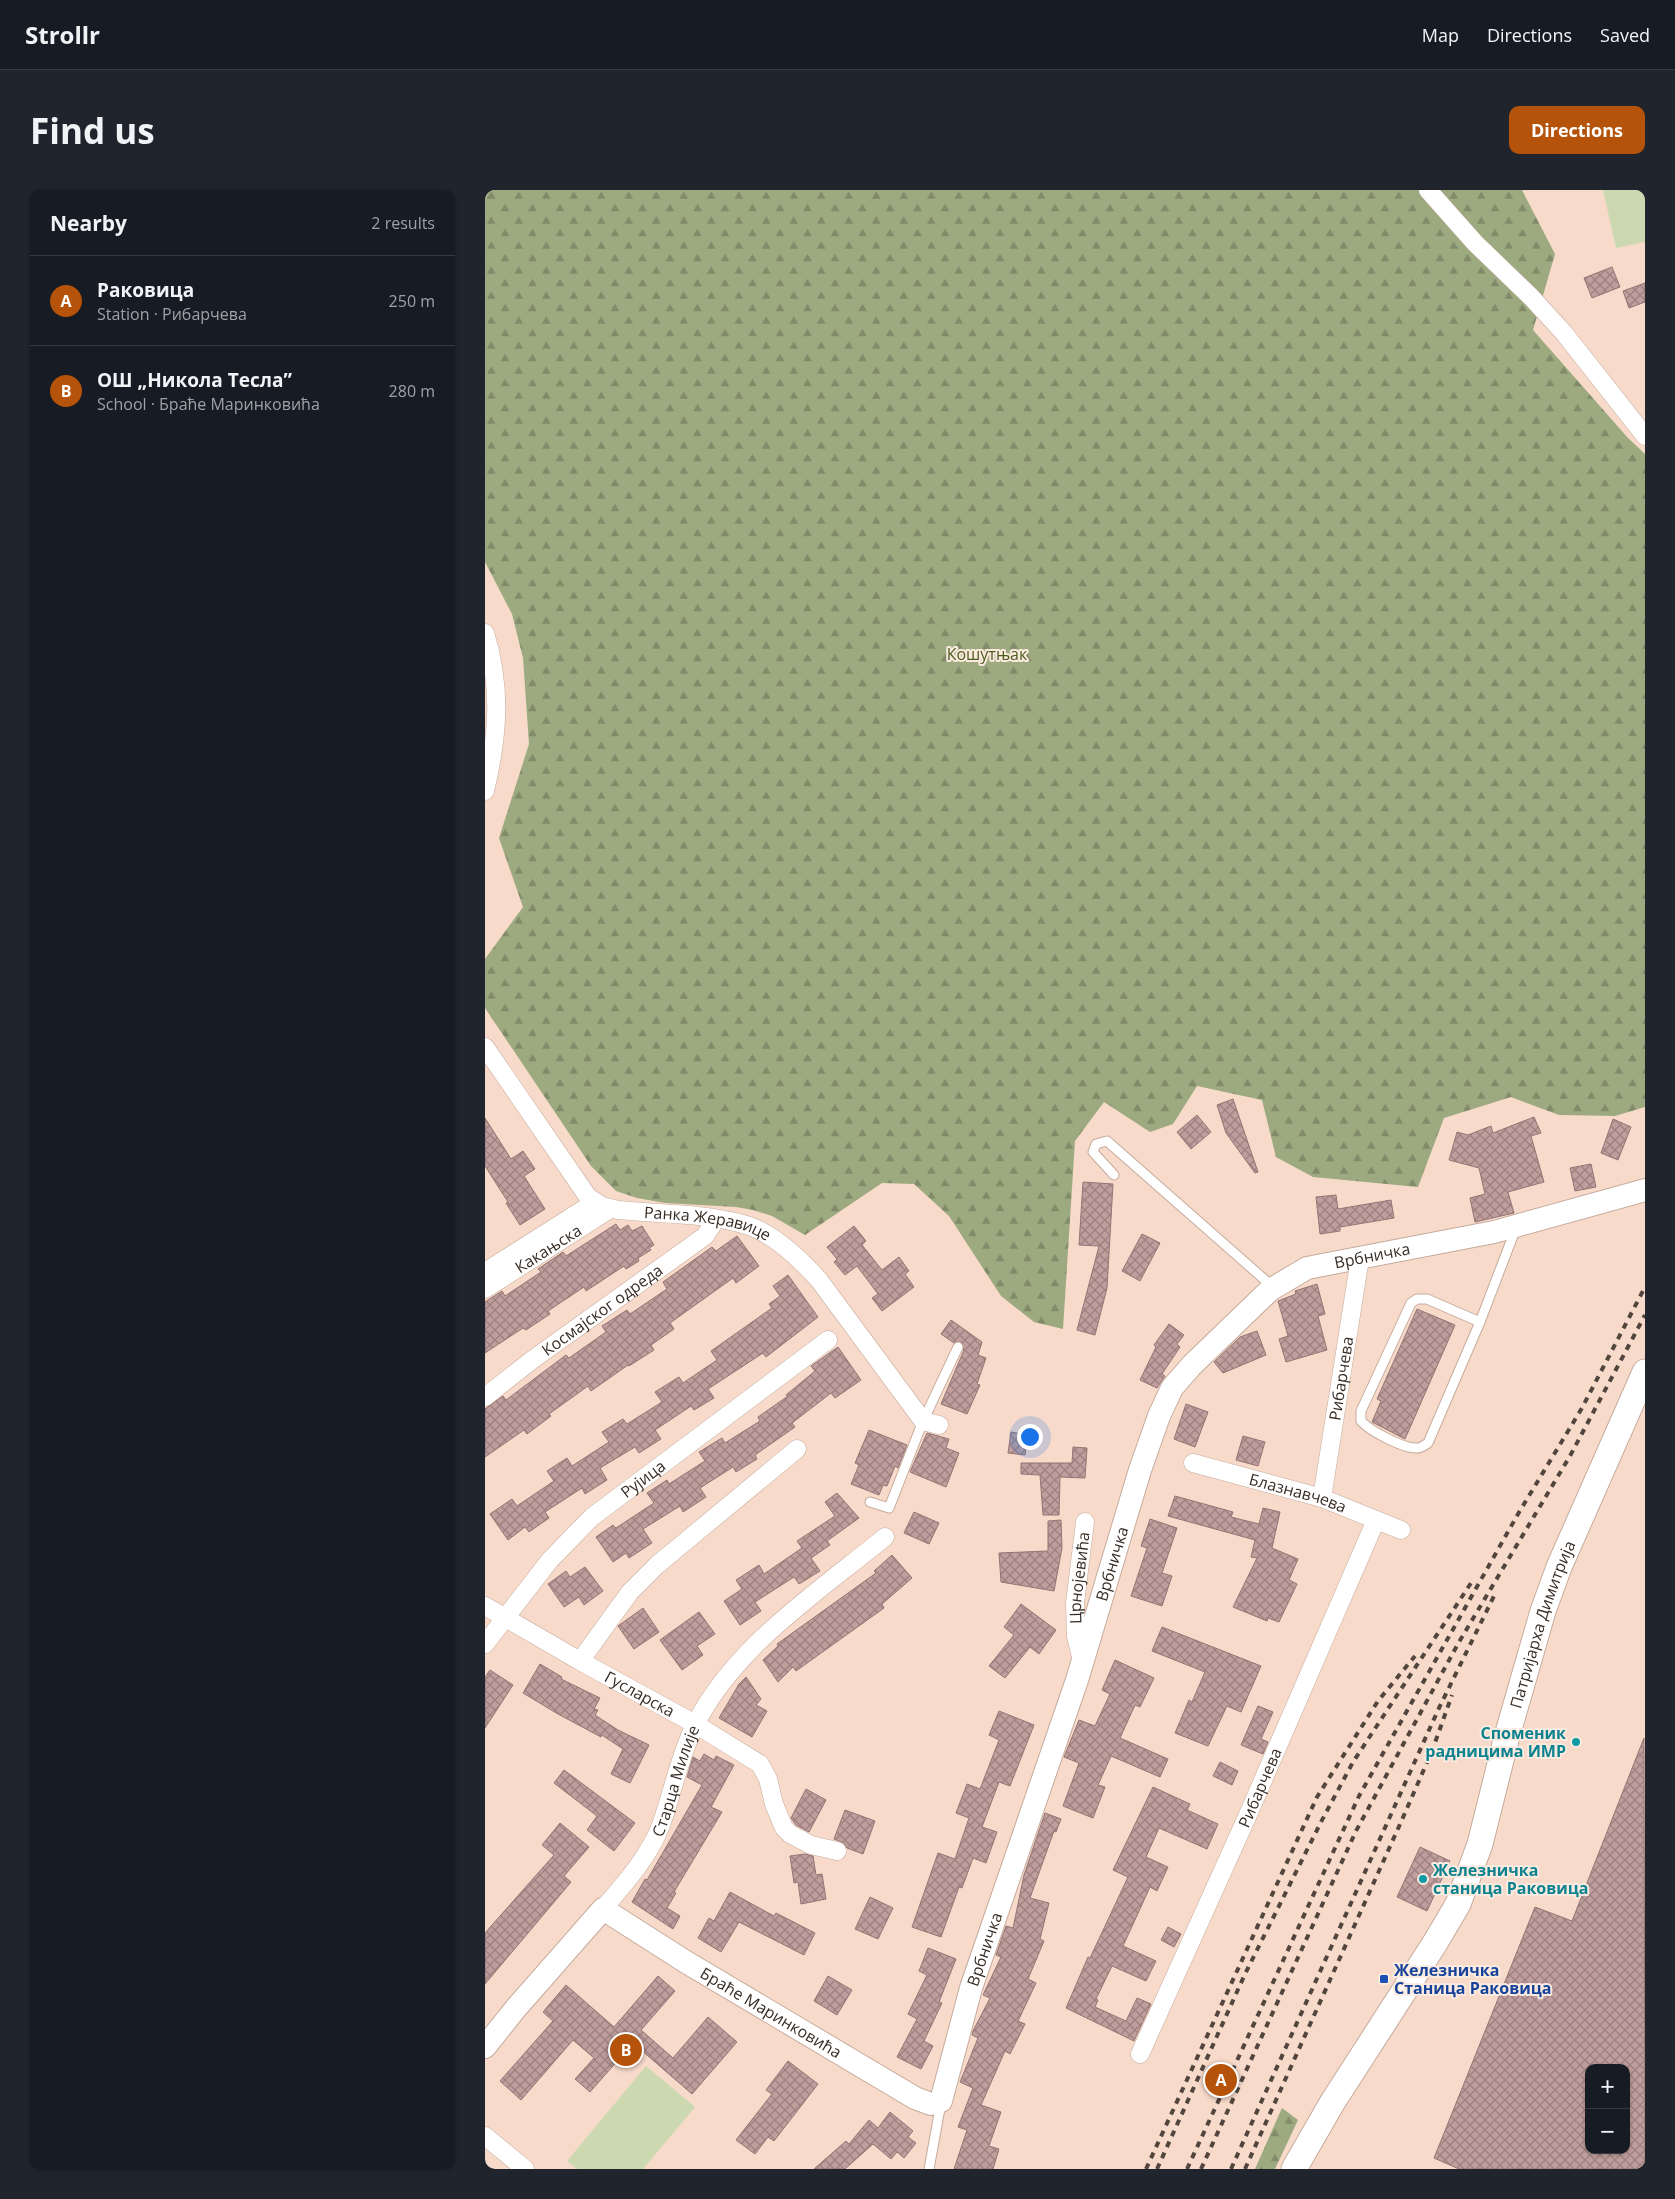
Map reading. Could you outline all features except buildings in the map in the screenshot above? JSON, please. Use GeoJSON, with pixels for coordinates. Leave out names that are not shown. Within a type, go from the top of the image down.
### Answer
{"type":"FeatureCollection","features":[{"type":"Feature","properties":{"kind":"main road","name":"Патријарха Димитрија"},"geometry":{"type":"LineString","coordinates":[[1294,2169],[1325,2114],[1458,1904],[1480,1844],[1507,1736],[1543,1611],[1559,1567],[1645,1372]]}},
{"type":"Feature","properties":{"kind":"street"},"geometry":{"type":"LineString","coordinates":[[1428,190],[1475,243],[1564,332],[1645,436]]}},
{"type":"Feature","properties":{"kind":"street"},"geometry":{"type":"LineString","coordinates":[[485,633],[493,665],[498,711],[494,753],[485,791]]}},
{"type":"Feature","properties":{"kind":"street"},"geometry":{"type":"LineString","coordinates":[[485,1047],[581,1189],[603,1206]]}},
{"type":"Feature","properties":{"kind":"street","name":"Врбничка"},"geometry":{"type":"LineString","coordinates":[[941,2101],[971,1988],[1082,1664],[1140,1470],[1166,1399],[1172,1388],[1192,1365],[1273,1288],[1307,1268],[1516,1227],[1564,1211],[1645,1190]]}},
{"type":"Feature","properties":{"kind":"street","name":"Ранка Жеравице"},"geometry":{"type":"LineString","coordinates":[[603,1206],[744,1224],[783,1246],[802,1260],[819,1280],[931,1423]]}},
{"type":"Feature","properties":{"kind":"street","name":"Какањска"},"geometry":{"type":"LineString","coordinates":[[485,1272],[603,1206]]}},
{"type":"Feature","properties":{"kind":"street","name":"Какањска"},"geometry":{"type":"LineString","coordinates":[[485,1289],[603,1206]]}},
{"type":"Feature","properties":{"kind":"street","name":"Космајског одреда"},"geometry":{"type":"LineString","coordinates":[[485,1397],[532,1360],[705,1236],[716,1219]]}},
{"type":"Feature","properties":{"kind":"street","name":"Рибарчева"},"geometry":{"type":"LineString","coordinates":[[1322,1498],[1360,1258]]}},
{"type":"Feature","properties":{"kind":"street","name":"Рујица"},"geometry":{"type":"LineString","coordinates":[[485,1644],[550,1560],[592,1517],[829,1340]]}},
{"type":"Feature","properties":{"kind":"street"},"geometry":{"type":"LineString","coordinates":[[580,1661],[617,1608],[642,1579],[797,1449]]}},
{"type":"Feature","properties":{"kind":"street","name":"Блазнавчева"},"geometry":{"type":"LineString","coordinates":[[1193,1464],[1322,1498],[1401,1530]]}},
{"type":"Feature","properties":{"kind":"street","name":"Рибарчева"},"geometry":{"type":"LineString","coordinates":[[1140,2054],[1243,1826],[1376,1520]]}},
{"type":"Feature","properties":{"kind":"street","name":"Црнојевића"},"geometry":{"type":"LineString","coordinates":[[1082,1664],[1077,1636],[1075,1604],[1085,1522]]}},
{"type":"Feature","properties":{"kind":"street","name":"Старца Милије"},"geometry":{"type":"LineString","coordinates":[[485,2047],[516,2008],[603,1909],[642,1859],[661,1826],[679,1764],[695,1724],[727,1677],[757,1642],[885,1537]]}},
{"type":"Feature","properties":{"kind":"street","name":"Гусларска"},"geometry":{"type":"LineString","coordinates":[[485,1606],[695,1724],[760,1764],[768,1779],[780,1820],[791,1834],[811,1846],[837,1851]]}},
{"type":"Feature","properties":{"kind":"street","name":"Браће Маринковића"},"geometry":{"type":"LineString","coordinates":[[603,1909],[686,1962],[915,2098],[931,2104],[941,2101]]}},
{"type":"Feature","properties":{"kind":"street"},"geometry":{"type":"LineString","coordinates":[[485,2136],[525,2169]]}},
{"type":"Feature","properties":{"kind":"lane"},"geometry":{"type":"LineString","coordinates":[[1114,1175],[1093,1152],[1096,1144],[1107,1142],[1273,1288]]}},
{"type":"Feature","properties":{"kind":"lane"},"geometry":{"type":"LineString","coordinates":[[1480,1322],[1427,1299],[1417,1298],[1411,1304],[1361,1411],[1361,1421],[1368,1429],[1406,1446],[1418,1448],[1428,1443],[1480,1322],[1516,1227]]}},
{"type":"Feature","properties":{"kind":"lane"},"geometry":{"type":"LineString","coordinates":[[870,1502],[889,1508],[931,1423],[958,1347]]}},
{"type":"Feature","properties":{"kind":"lane","name":"Врбничка"},"geometry":{"type":"LineString","coordinates":[[929,2169],[941,2101]]}},
{"type":"Feature","properties":{"kind":"green space","name":"Кошутњак"},"geometry":{"type":"Polygon","coordinates":[[[485,190],[1522,190],[1555,254],[1533,330],[1628,438],[1645,454],[1645,1107],[1615,1116],[1559,1115],[1511,1097],[1444,1118],[1418,1187],[1313,1177],[1276,1157],[1262,1100],[1197,1086],[1173,1124],[1150,1132],[1104,1102],[1075,1141],[1063,1329],[1034,1322],[1001,1296],[949,1216],[914,1184],[882,1183],[805,1235],[772,1216],[753,1210],[736,1207],[665,1203],[637,1198],[616,1191],[591,1166],[485,1008],[485,959],[523,907],[499,838],[529,744],[523,658],[512,614],[485,562],[485,190]]]}},
{"type":"Feature","properties":{"kind":"green space"},"geometry":{"type":"Polygon","coordinates":[[[1603,190],[1645,190],[1645,242],[1616,248],[1603,190]]]}},
{"type":"Feature","properties":{"kind":"green space"},"geometry":{"type":"Polygon","coordinates":[[[646,2066],[695,2107],[643,2169],[577,2169],[567,2161],[646,2066]]]}},
{"type":"Feature","properties":{"kind":"green space"},"geometry":{"type":"Polygon","coordinates":[[[1282,2108],[1298,2120],[1275,2169],[1255,2169],[1282,2108]]]}},
{"type":"Feature","properties":{"kind":"railway"},"geometry":{"type":"LineString","coordinates":[[1187,2169],[1359,1796],[1518,1514],[1582,1408],[1645,1287]]}},
{"type":"Feature","properties":{"kind":"railway"},"geometry":{"type":"LineString","coordinates":[[1201,2169],[1356,1831],[1459,1642],[1570,1456],[1645,1315]]}},
{"type":"Feature","properties":{"kind":"railway"},"geometry":{"type":"LineString","coordinates":[[1157,2169],[1245,1974],[1353,1762],[1473,1580]]}},
{"type":"Feature","properties":{"kind":"railway"},"geometry":{"type":"LineString","coordinates":[[1231,2169],[1439,1708],[1494,1596]]}},
{"type":"Feature","properties":{"kind":"railway"},"geometry":{"type":"LineString","coordinates":[[1146,2169],[1317,1797],[1378,1701],[1415,1656]]}},
{"type":"Feature","properties":{"kind":"railway"},"geometry":{"type":"LineString","coordinates":[[1245,2169],[1401,1822],[1432,1751],[1452,1695]]}},
{"type":"Feature","properties":{"kind":"place","name":"Споменик радницима ИМР"},"geometry":{"type":"Point","coordinates":[1576,1742]}},
{"type":"Feature","properties":{"kind":"place","name":"Железничка станица Раковица"},"geometry":{"type":"Point","coordinates":[1423,1879]}},
{"type":"Feature","properties":{"kind":"place","name":"Железничка Станица Раковица"},"geometry":{"type":"Point","coordinates":[1384,1979]}},
{"type":"Feature","properties":{"kind":"place","name":"ОШ „Никола Тесла”"},"geometry":{"type":"Point","coordinates":[626,2050]}},
{"type":"Feature","properties":{"kind":"place","name":"Раковица"},"geometry":{"type":"Point","coordinates":[1221,2080]}}]}
